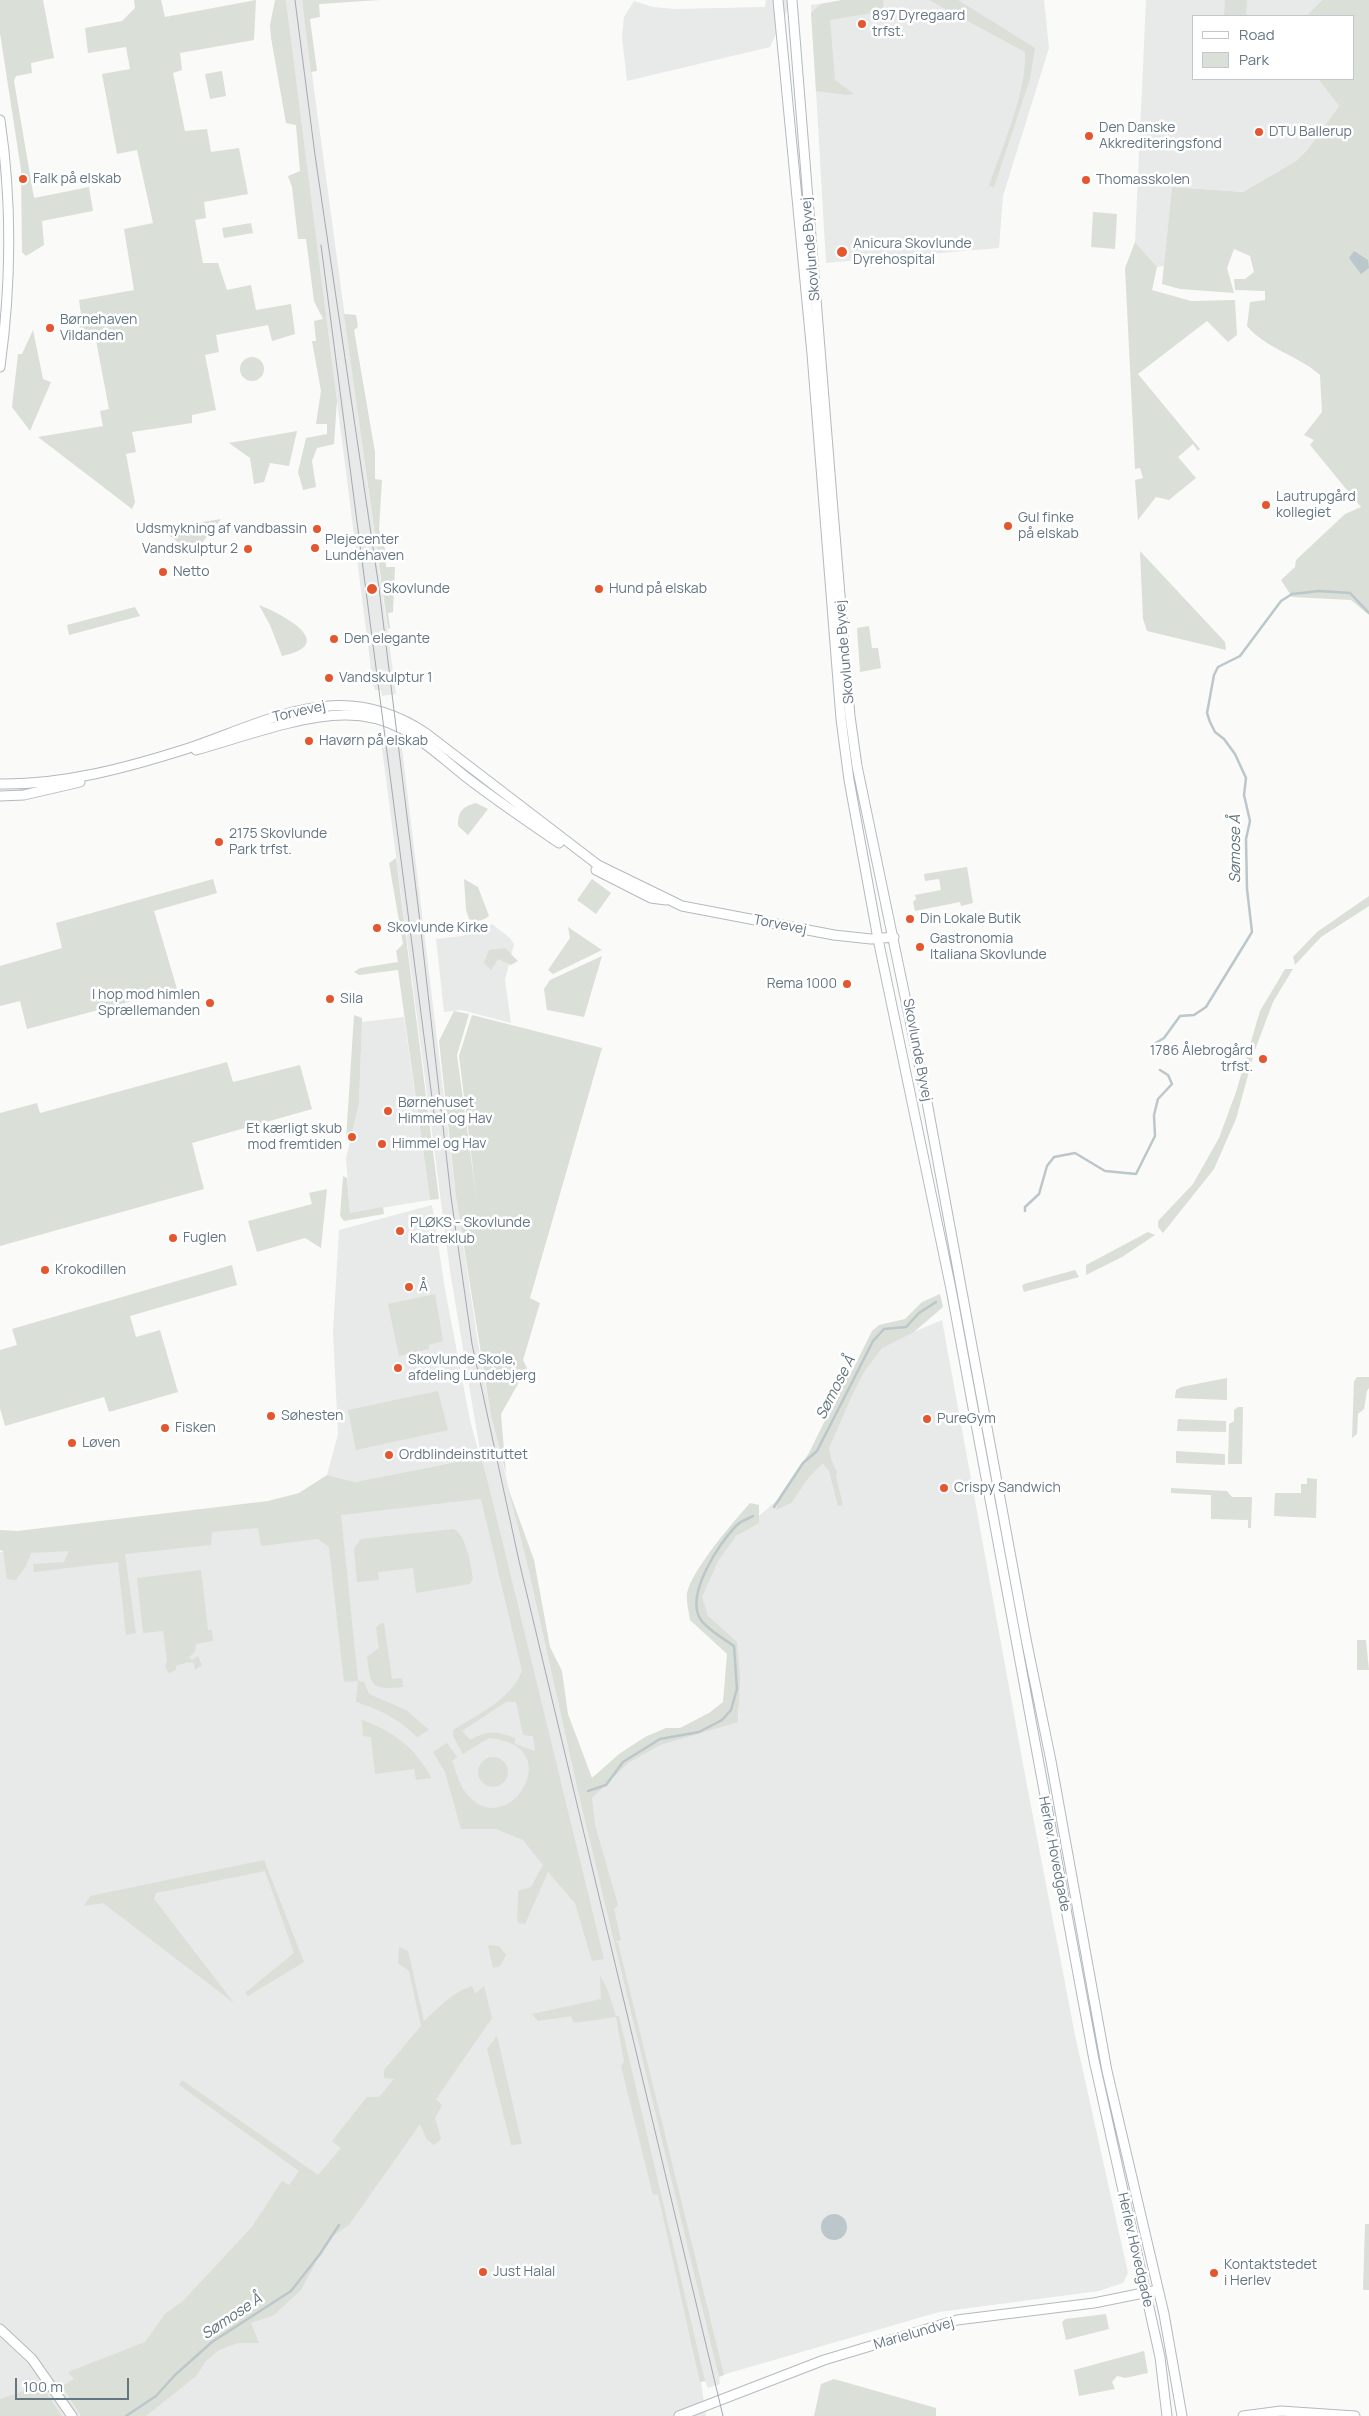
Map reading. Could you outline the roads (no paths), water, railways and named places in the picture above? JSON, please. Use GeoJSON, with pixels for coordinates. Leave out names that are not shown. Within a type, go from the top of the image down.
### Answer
{"type":"FeatureCollection","features":[{"type":"Feature","properties":{"kind":"main road","name":"Skovlunde Byvej"},"geometry":{"type":"LineString","coordinates":[[778,0],[812,354],[841,719],[878,939],[951,1289]]}},
{"type":"Feature","properties":{"kind":"main road","name":"Skovlunde Byvej"},"geometry":{"type":"LineString","coordinates":[[792,0],[850,716],[860,782],[894,936],[930,1116],[962,1296]]}},
{"type":"Feature","properties":{"kind":"main road"},"geometry":{"type":"LineString","coordinates":[[0,120],[6,177],[8,248],[6,301],[0,367]]}},
{"type":"Feature","properties":{"kind":"main road","name":"Torvevej"},"geometry":{"type":"LineString","coordinates":[[0,784],[44,782],[103,772],[185,749],[307,709],[328,704],[377,709],[399,717],[427,734],[598,865],[653,891],[668,901]]}},
{"type":"Feature","properties":{"kind":"main road","name":"Torvevej"},"geometry":{"type":"LineString","coordinates":[[0,796],[24,795],[59,788],[319,717],[362,716],[390,723],[412,733],[466,776],[597,870],[651,898],[682,906],[834,935],[878,939],[894,936]]}},
{"type":"Feature","properties":{"kind":"main road","name":"Herlev Hovedgade"},"geometry":{"type":"LineString","coordinates":[[951,1289],[1092,2051],[1144,2293],[1160,2357],[1167,2416]]}},
{"type":"Feature","properties":{"kind":"main road","name":"Herlev Hovedgade"},"geometry":{"type":"LineString","coordinates":[[962,1296],[1051,1761],[1107,2071],[1158,2290],[1182,2416]]}},
{"type":"Feature","properties":{"kind":"main road","name":"Marielundvej"},"geometry":{"type":"LineString","coordinates":[[679,2416],[824,2360],[958,2320],[1094,2303],[1158,2290]]}},
{"type":"Feature","properties":{"kind":"main road"},"geometry":{"type":"LineString","coordinates":[[0,2329],[32,2359],[72,2416]]}},
{"type":"Feature","properties":{"kind":"main road"},"geometry":{"type":"LineString","coordinates":[[1244,2416],[1281,2411],[1355,2416]]}},
{"type":"Feature","properties":{"kind":"waterway","name":"Sømose Å"},"geometry":{"type":"LineString","coordinates":[[1154,1044],[1164,1038],[1180,1016],[1194,1015],[1206,1007],[1252,932],[1247,889],[1246,839],[1250,821],[1244,795],[1246,778],[1235,754],[1224,739],[1215,732],[1207,713],[1214,675],[1218,667],[1240,656],[1281,601],[1292,594],[1319,591],[1350,593],[1369,613]]}},
{"type":"Feature","properties":{"kind":"waterway","name":"Sømose Å"},"geometry":{"type":"LineString","coordinates":[[1025,1211],[1025,1207],[1039,1194],[1047,1166],[1054,1157],[1075,1153],[1105,1171],[1136,1174],[1155,1136],[1154,1115],[1158,1099],[1172,1084],[1168,1075],[1160,1070]]}},
{"type":"Feature","properties":{"kind":"waterway","name":"Sømose Å"},"geometry":{"type":"LineString","coordinates":[[774,1507],[803,1463],[817,1451],[873,1341],[884,1329],[906,1327],[919,1313],[936,1302]]}},
{"type":"Feature","properties":{"kind":"waterway","name":"Sømose Å"},"geometry":{"type":"LineString","coordinates":[[588,1791],[606,1785],[623,1762],[660,1739],[699,1732],[722,1720],[731,1710],[737,1689],[734,1646],[704,1624],[697,1610],[697,1598],[706,1570],[721,1544],[737,1525],[753,1516]]}},
{"type":"Feature","properties":{"kind":"waterway","name":"Sømose Å"},"geometry":{"type":"LineString","coordinates":[[126,2416],[156,2396],[175,2375],[212,2342],[291,2291],[320,2254],[339,2225]]}},
{"type":"Feature","properties":{"kind":"tram line"},"geometry":{"type":"LineString","coordinates":[[295,0],[315,155],[379,588],[451,1197],[472,1344],[519,1561],[723,2416]]}},
{"type":"Feature","properties":{"kind":"tram line"},"geometry":{"type":"LineString","coordinates":[[321,245],[435,1121]]}},
{"type":"Feature","properties":{"kind":"place","name":"897 Dyregaard trfst."},"geometry":{"type":"Point","coordinates":[862,24]}},
{"type":"Feature","properties":{"kind":"place","name":"DTU Ballerup"},"geometry":{"type":"Point","coordinates":[1259,132]}},
{"type":"Feature","properties":{"kind":"place","name":"Den Danske Akkrediteringsfond"},"geometry":{"type":"Point","coordinates":[1089,136]}},
{"type":"Feature","properties":{"kind":"place","name":"Falk på elskab"},"geometry":{"type":"Point","coordinates":[23,179]}},
{"type":"Feature","properties":{"kind":"place","name":"Thomasskolen"},"geometry":{"type":"Point","coordinates":[1086,180]}},
{"type":"Feature","properties":{"kind":"place","name":"Anicura Skovlunde Dyrehospital"},"geometry":{"type":"Point","coordinates":[842,252]}},
{"type":"Feature","properties":{"kind":"place","name":"Børnehaven Vildanden"},"geometry":{"type":"Point","coordinates":[50,328]}},
{"type":"Feature","properties":{"kind":"place","name":"Lautrupgård kollegiet"},"geometry":{"type":"Point","coordinates":[1266,505]}},
{"type":"Feature","properties":{"kind":"place","name":"Gul finke på elskab"},"geometry":{"type":"Point","coordinates":[1008,526]}},
{"type":"Feature","properties":{"kind":"place","name":"Udsmykning af vandbassin"},"geometry":{"type":"Point","coordinates":[317,529]}},
{"type":"Feature","properties":{"kind":"place","name":"Plejecenter Lundehaven"},"geometry":{"type":"Point","coordinates":[315,548]}},
{"type":"Feature","properties":{"kind":"place","name":"Vandskulptur 2"},"geometry":{"type":"Point","coordinates":[248,549]}},
{"type":"Feature","properties":{"kind":"place","name":"Netto"},"geometry":{"type":"Point","coordinates":[163,572]}},
{"type":"Feature","properties":{"kind":"place","name":"Skovlunde"},"geometry":{"type":"Point","coordinates":[372,589]}},
{"type":"Feature","properties":{"kind":"place","name":"Hund på elskab"},"geometry":{"type":"Point","coordinates":[599,589]}},
{"type":"Feature","properties":{"kind":"place","name":"Den elegante"},"geometry":{"type":"Point","coordinates":[334,639]}},
{"type":"Feature","properties":{"kind":"place","name":"Vandskulptur 1"},"geometry":{"type":"Point","coordinates":[329,678]}},
{"type":"Feature","properties":{"kind":"place","name":"Havørn på elskab"},"geometry":{"type":"Point","coordinates":[309,741]}},
{"type":"Feature","properties":{"kind":"place","name":"2175 Skovlunde Park trfst."},"geometry":{"type":"Point","coordinates":[219,842]}},
{"type":"Feature","properties":{"kind":"place","name":"Din Lokale Butik"},"geometry":{"type":"Point","coordinates":[910,919]}},
{"type":"Feature","properties":{"kind":"place","name":"Skovlunde Kirke"},"geometry":{"type":"Point","coordinates":[377,928]}},
{"type":"Feature","properties":{"kind":"place","name":"Gastronomia Italiana Skovlunde"},"geometry":{"type":"Point","coordinates":[920,947]}},
{"type":"Feature","properties":{"kind":"place","name":"Rema 1000"},"geometry":{"type":"Point","coordinates":[847,984]}},
{"type":"Feature","properties":{"kind":"place","name":"Sila"},"geometry":{"type":"Point","coordinates":[330,999]}},
{"type":"Feature","properties":{"kind":"place","name":"I hop mod himlen Sprællemanden"},"geometry":{"type":"Point","coordinates":[210,1003]}},
{"type":"Feature","properties":{"kind":"place","name":"1786 Ålebrogård trfst."},"geometry":{"type":"Point","coordinates":[1263,1059]}},
{"type":"Feature","properties":{"kind":"place","name":"Børnehuset Himmel og Hav"},"geometry":{"type":"Point","coordinates":[388,1111]}},
{"type":"Feature","properties":{"kind":"place","name":"Et kærligt skub mod fremtiden"},"geometry":{"type":"Point","coordinates":[352,1137]}},
{"type":"Feature","properties":{"kind":"place","name":"Himmel og Hav"},"geometry":{"type":"Point","coordinates":[382,1144]}},
{"type":"Feature","properties":{"kind":"place","name":"PLØKS - Skovlunde Klatreklub"},"geometry":{"type":"Point","coordinates":[400,1231]}},
{"type":"Feature","properties":{"kind":"place","name":"Fuglen"},"geometry":{"type":"Point","coordinates":[173,1238]}},
{"type":"Feature","properties":{"kind":"place","name":"Krokodillen"},"geometry":{"type":"Point","coordinates":[45,1270]}},
{"type":"Feature","properties":{"kind":"place","name":"Å"},"geometry":{"type":"Point","coordinates":[409,1287]}},
{"type":"Feature","properties":{"kind":"place","name":"Skovlunde Skole, afdeling Lundebjerg"},"geometry":{"type":"Point","coordinates":[398,1368]}},
{"type":"Feature","properties":{"kind":"place","name":"Søhesten"},"geometry":{"type":"Point","coordinates":[271,1416]}},
{"type":"Feature","properties":{"kind":"place","name":"PureGym"},"geometry":{"type":"Point","coordinates":[927,1419]}},
{"type":"Feature","properties":{"kind":"place","name":"Fisken"},"geometry":{"type":"Point","coordinates":[165,1428]}},
{"type":"Feature","properties":{"kind":"place","name":"Løven"},"geometry":{"type":"Point","coordinates":[72,1443]}},
{"type":"Feature","properties":{"kind":"place","name":"Ordblindeinstituttet"},"geometry":{"type":"Point","coordinates":[389,1455]}},
{"type":"Feature","properties":{"kind":"place","name":"Crispy Sandwich"},"geometry":{"type":"Point","coordinates":[944,1488]}},
{"type":"Feature","properties":{"kind":"place","name":"Just Halal"},"geometry":{"type":"Point","coordinates":[483,2272]}},
{"type":"Feature","properties":{"kind":"place","name":"Kontaktstedet i Herlev"},"geometry":{"type":"Point","coordinates":[1214,2273]}}]}
